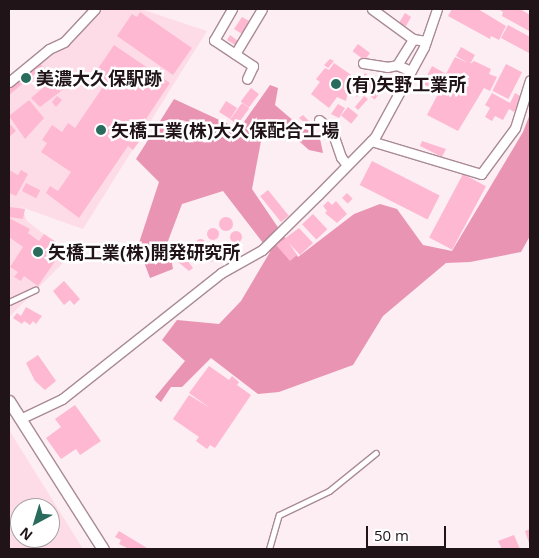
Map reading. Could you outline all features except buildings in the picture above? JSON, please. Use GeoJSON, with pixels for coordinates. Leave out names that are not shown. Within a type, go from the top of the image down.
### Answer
{"type":"FeatureCollection","features":[{"type":"Feature","properties":{"kind":"street"},"geometry":{"type":"LineString","coordinates":[[9,82],[49,49],[64,42],[95,9]]}},
{"type":"Feature","properties":{"kind":"street"},"geometry":{"type":"LineString","coordinates":[[232,9],[214,40],[253,66],[248,79]]}},
{"type":"Feature","properties":{"kind":"street"},"geometry":{"type":"LineString","coordinates":[[235,54],[259,12],[249,9]]}},
{"type":"Feature","properties":{"kind":"street"},"geometry":{"type":"LineString","coordinates":[[372,9],[413,39],[426,41]]}},
{"type":"Feature","properties":{"kind":"street"},"geometry":{"type":"LineString","coordinates":[[22,418],[62,399],[221,273],[262,250],[370,141],[411,72],[426,41],[437,9]]}},
{"type":"Feature","properties":{"kind":"street"},"geometry":{"type":"LineString","coordinates":[[397,65],[413,39]]}},
{"type":"Feature","properties":{"kind":"street"},"geometry":{"type":"LineString","coordinates":[[363,63],[387,67],[397,65],[411,72]]}},
{"type":"Feature","properties":{"kind":"street"},"geometry":{"type":"LineString","coordinates":[[370,141],[481,174],[515,128],[530,80]]}},
{"type":"Feature","properties":{"kind":"street"},"geometry":{"type":"LineString","coordinates":[[319,120],[332,132],[341,157],[348,164]]}},
{"type":"Feature","properties":{"kind":"street"},"geometry":{"type":"LineString","coordinates":[[9,401],[22,418],[103,549]]}},
{"type":"Feature","properties":{"kind":"lane"},"geometry":{"type":"LineString","coordinates":[[9,302],[35,290]]}},
{"type":"Feature","properties":{"kind":"lane"},"geometry":{"type":"LineString","coordinates":[[269,549],[279,515],[328,491],[376,453]]}},
{"type":"Feature","properties":{"kind":"shaded area"},"geometry":{"type":"Polygon","coordinates":[[[99,9],[141,9],[207,31],[83,229],[21,207],[27,221],[71,255],[9,317],[9,86],[99,9]]]}},
{"type":"Feature","properties":{"kind":"shaded area"},"geometry":{"type":"Polygon","coordinates":[[[270,85],[278,88],[275,105],[302,128],[319,134],[323,153],[309,150],[275,120],[261,141],[252,189],[298,257],[354,214],[380,204],[397,209],[423,245],[452,251],[523,132],[530,114],[530,236],[521,252],[470,262],[446,263],[383,316],[353,365],[279,392],[258,394],[211,358],[182,387],[171,387],[161,402],[155,397],[185,361],[162,340],[177,320],[219,324],[241,301],[270,252],[223,191],[182,204],[168,241],[173,269],[150,278],[138,246],[159,182],[136,159],[174,99],[239,129],[270,85]]]}},
{"type":"Feature","properties":{"kind":"shaded area"},"geometry":{"type":"Polygon","coordinates":[[[9,430],[51,498],[10,498],[10,548],[60,548],[60,512],[83,549],[9,549],[9,430]]]}},
{"type":"Feature","properties":{"kind":"place","name":"美濃大久保駅跡"},"geometry":{"type":"Point","coordinates":[26,78]}},
{"type":"Feature","properties":{"kind":"place","name":"(有)矢野工業所"},"geometry":{"type":"Point","coordinates":[336,84]}},
{"type":"Feature","properties":{"kind":"place","name":"矢橋工業(株)大久保配合工場"},"geometry":{"type":"Point","coordinates":[101,130]}},
{"type":"Feature","properties":{"kind":"place","name":"矢橋工業(株)開発研究所"},"geometry":{"type":"Point","coordinates":[38,252]}}]}
